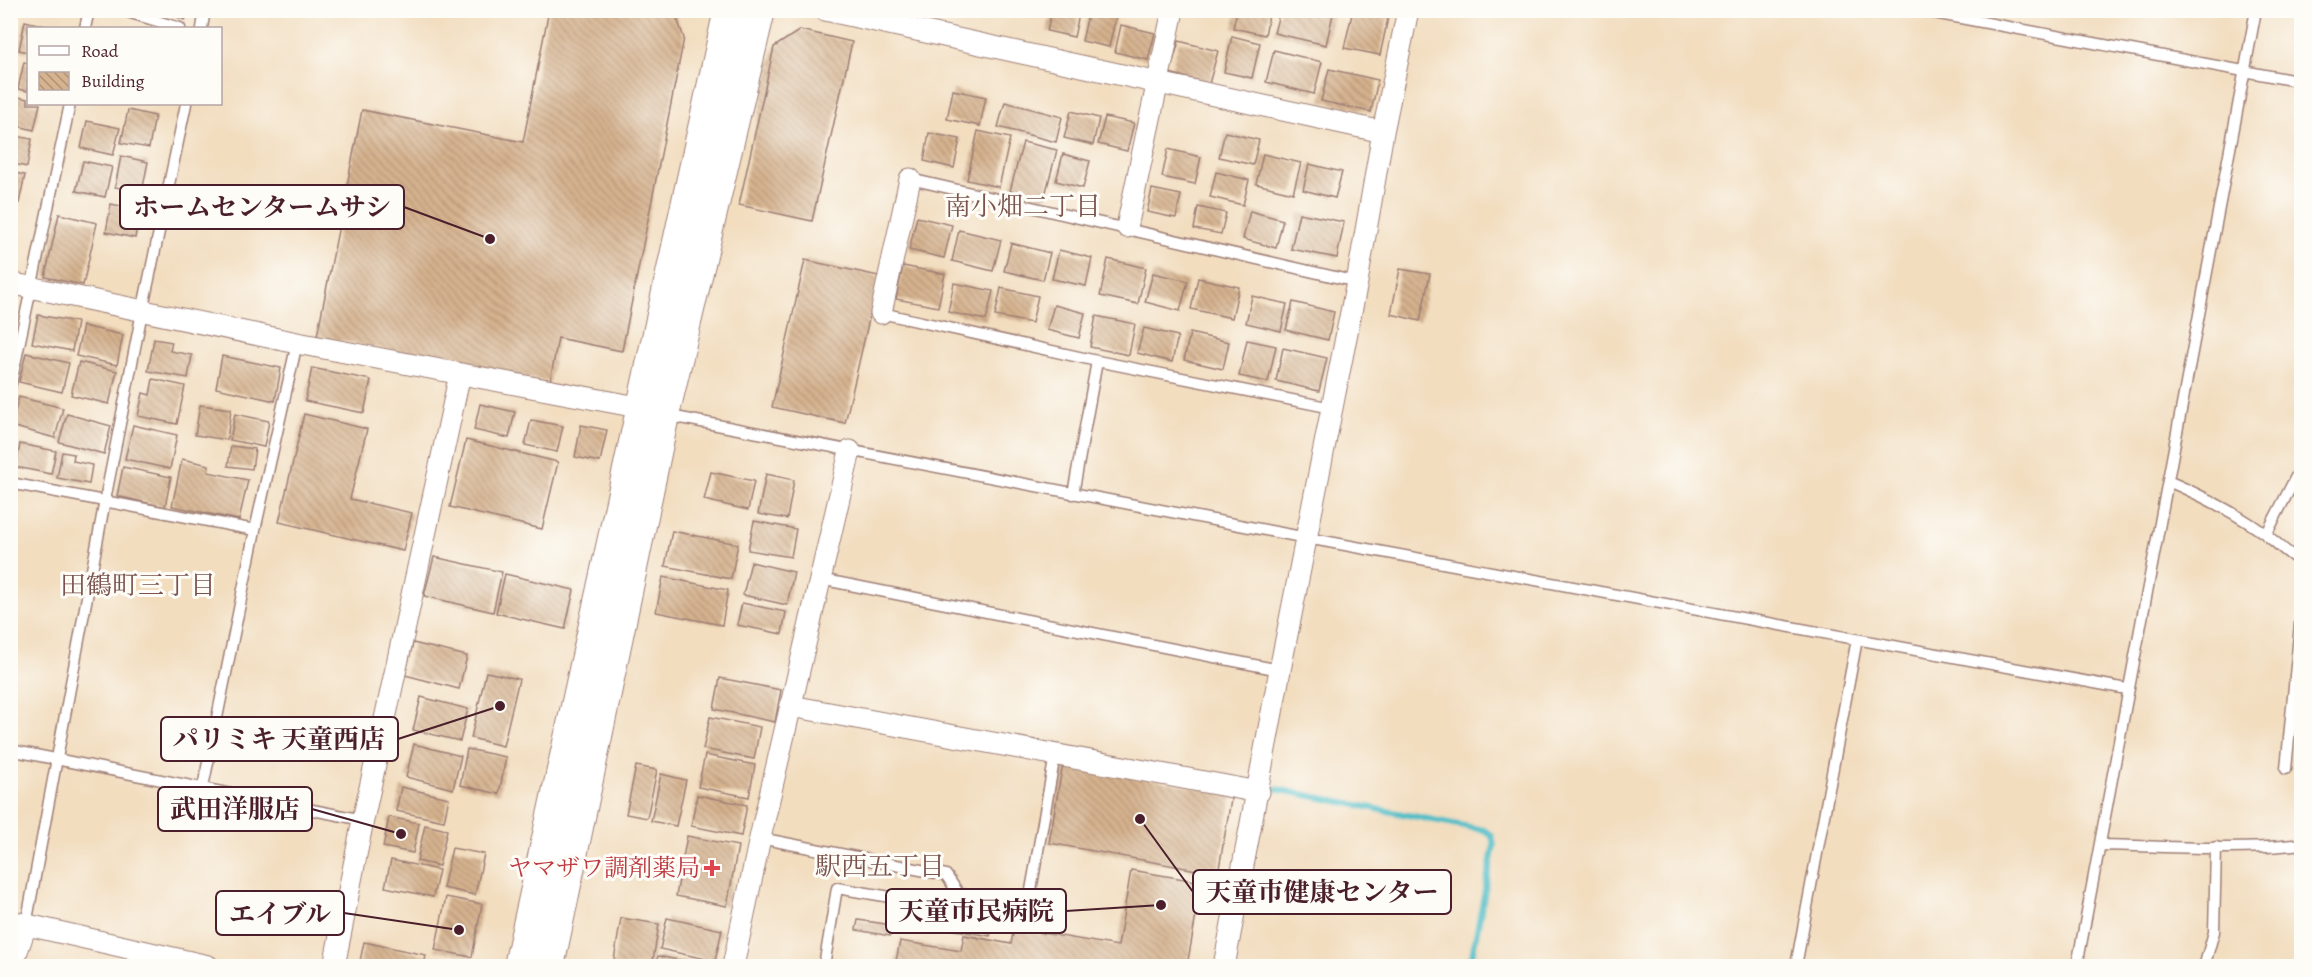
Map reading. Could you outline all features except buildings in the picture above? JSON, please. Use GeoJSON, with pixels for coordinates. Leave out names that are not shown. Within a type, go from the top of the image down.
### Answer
{"type":"FeatureCollection","features":[{"type":"Feature","properties":{"kind":"street"},"geometry":{"type":"LineString","coordinates":[[549,966],[729,10]]}},
{"type":"Feature","properties":{"kind":"street"},"geometry":{"type":"LineString","coordinates":[[519,966],[653,412],[760,10]]}},
{"type":"Feature","properties":{"kind":"street"},"geometry":{"type":"LineString","coordinates":[[825,10],[1383,132]]}},
{"type":"Feature","properties":{"kind":"street"},"geometry":{"type":"LineString","coordinates":[[1127,227],[1173,10]]}},
{"type":"Feature","properties":{"kind":"street"},"geometry":{"type":"LineString","coordinates":[[1224,966],[1408,10]]}},
{"type":"Feature","properties":{"kind":"street"},"geometry":{"type":"LineString","coordinates":[[881,313],[910,179]]}},
{"type":"Feature","properties":{"kind":"street"},"geometry":{"type":"LineString","coordinates":[[10,284],[297,343],[653,412]]}},
{"type":"Feature","properties":{"kind":"street"},"geometry":{"type":"LineString","coordinates":[[334,966],[363,820],[460,374]]}},
{"type":"Feature","properties":{"kind":"street"},"geometry":{"type":"LineString","coordinates":[[733,966],[760,838],[850,451]]}},
{"type":"Feature","properties":{"kind":"street"},"geometry":{"type":"LineString","coordinates":[[791,706],[1259,792]]}},
{"type":"Feature","properties":{"kind":"street"},"geometry":{"type":"LineString","coordinates":[[12,966],[18,923],[126,957],[208,966]]}},
{"type":"Feature","properties":{"kind":"lane"},"geometry":{"type":"LineString","coordinates":[[85,27],[89,10]]}},
{"type":"Feature","properties":{"kind":"lane"},"geometry":{"type":"LineString","coordinates":[[121,10],[177,27]]}},
{"type":"Feature","properties":{"kind":"lane"},"geometry":{"type":"LineString","coordinates":[[201,27],[205,10]]}},
{"type":"Feature","properties":{"kind":"lane"},"geometry":{"type":"LineString","coordinates":[[1918,10],[2301,82]]}},
{"type":"Feature","properties":{"kind":"lane"},"geometry":{"type":"LineString","coordinates":[[2077,966],[2127,689],[2256,10]]}},
{"type":"Feature","properties":{"kind":"lane"},"geometry":{"type":"LineString","coordinates":[[11,385],[70,105]]}},
{"type":"Feature","properties":{"kind":"lane"},"geometry":{"type":"LineString","coordinates":[[18,923],[58,760],[105,501],[186,105]]}},
{"type":"Feature","properties":{"kind":"lane"},"geometry":{"type":"LineString","coordinates":[[910,179],[1127,227],[1357,282]]}},
{"type":"Feature","properties":{"kind":"lane"},"geometry":{"type":"LineString","coordinates":[[881,313],[1097,361],[1332,408]]}},
{"type":"Feature","properties":{"kind":"lane"},"geometry":{"type":"LineString","coordinates":[[203,787],[255,530],[297,343]]}},
{"type":"Feature","properties":{"kind":"lane"},"geometry":{"type":"LineString","coordinates":[[1073,494],[1097,361]]}},
{"type":"Feature","properties":{"kind":"lane"},"geometry":{"type":"LineString","coordinates":[[653,412],[1307,538],[2127,689]]}},
{"type":"Feature","properties":{"kind":"lane"},"geometry":{"type":"LineString","coordinates":[[2266,535],[2301,465]]}},
{"type":"Feature","properties":{"kind":"lane"},"geometry":{"type":"LineString","coordinates":[[2168,482],[2210,499],[2266,535],[2301,563]]}},
{"type":"Feature","properties":{"kind":"lane"},"geometry":{"type":"LineString","coordinates":[[10,483],[255,530]]}},
{"type":"Feature","properties":{"kind":"lane"},"geometry":{"type":"LineString","coordinates":[[820,579],[1280,670]]}},
{"type":"Feature","properties":{"kind":"lane"},"geometry":{"type":"LineString","coordinates":[[2286,769],[2301,603]]}},
{"type":"Feature","properties":{"kind":"lane"},"geometry":{"type":"LineString","coordinates":[[1796,966],[1857,639]]}},
{"type":"Feature","properties":{"kind":"lane"},"geometry":{"type":"LineString","coordinates":[[10,750],[363,820]]}},
{"type":"Feature","properties":{"kind":"lane"},"geometry":{"type":"LineString","coordinates":[[824,966],[837,888],[938,905],[959,894],[1028,907],[1055,755]]}},
{"type":"Feature","properties":{"kind":"lane"},"geometry":{"type":"LineString","coordinates":[[760,838],[946,875],[959,894]]}},
{"type":"Feature","properties":{"kind":"lane"},"geometry":{"type":"LineString","coordinates":[[2100,845],[2279,847],[2301,844]]}},
{"type":"Feature","properties":{"kind":"lane"},"geometry":{"type":"LineString","coordinates":[[2206,960],[2214,932],[2216,847]]}},
{"type":"Feature","properties":{"kind":"waterway"},"geometry":{"type":"LineString","coordinates":[[1276,789],[1484,830],[1492,836],[1494,845],[1470,966]]}},
{"type":"Feature","properties":{"kind":"place","name":"ホームセンタームサシ"},"geometry":{"type":"Point","coordinates":[490,239]}},
{"type":"Feature","properties":{"kind":"place","name":"パリミキ 天童西店"},"geometry":{"type":"Point","coordinates":[500,706]}},
{"type":"Feature","properties":{"kind":"place","name":"天童市健康センター"},"geometry":{"type":"Point","coordinates":[1140,819]}},
{"type":"Feature","properties":{"kind":"place","name":"武田洋服店"},"geometry":{"type":"Point","coordinates":[401,834]}},
{"type":"Feature","properties":{"kind":"place","name":"ヤマザワ調剤薬局"},"geometry":{"type":"Point","coordinates":[712,868]}},
{"type":"Feature","properties":{"kind":"place","name":"天童市民病院"},"geometry":{"type":"Point","coordinates":[1161,905]}},
{"type":"Feature","properties":{"kind":"place","name":"エイブル"},"geometry":{"type":"Point","coordinates":[459,930]}},
{"type":"Feature","properties":{"kind":"district","name":"南小畑二丁目"},"geometry":{"type":"Point","coordinates":[1023,206]}},
{"type":"Feature","properties":{"kind":"district","name":"田鶴町三丁目"},"geometry":{"type":"Point","coordinates":[138,585]}},
{"type":"Feature","properties":{"kind":"district","name":"駅西五丁目"},"geometry":{"type":"Point","coordinates":[880,866]}}]}
